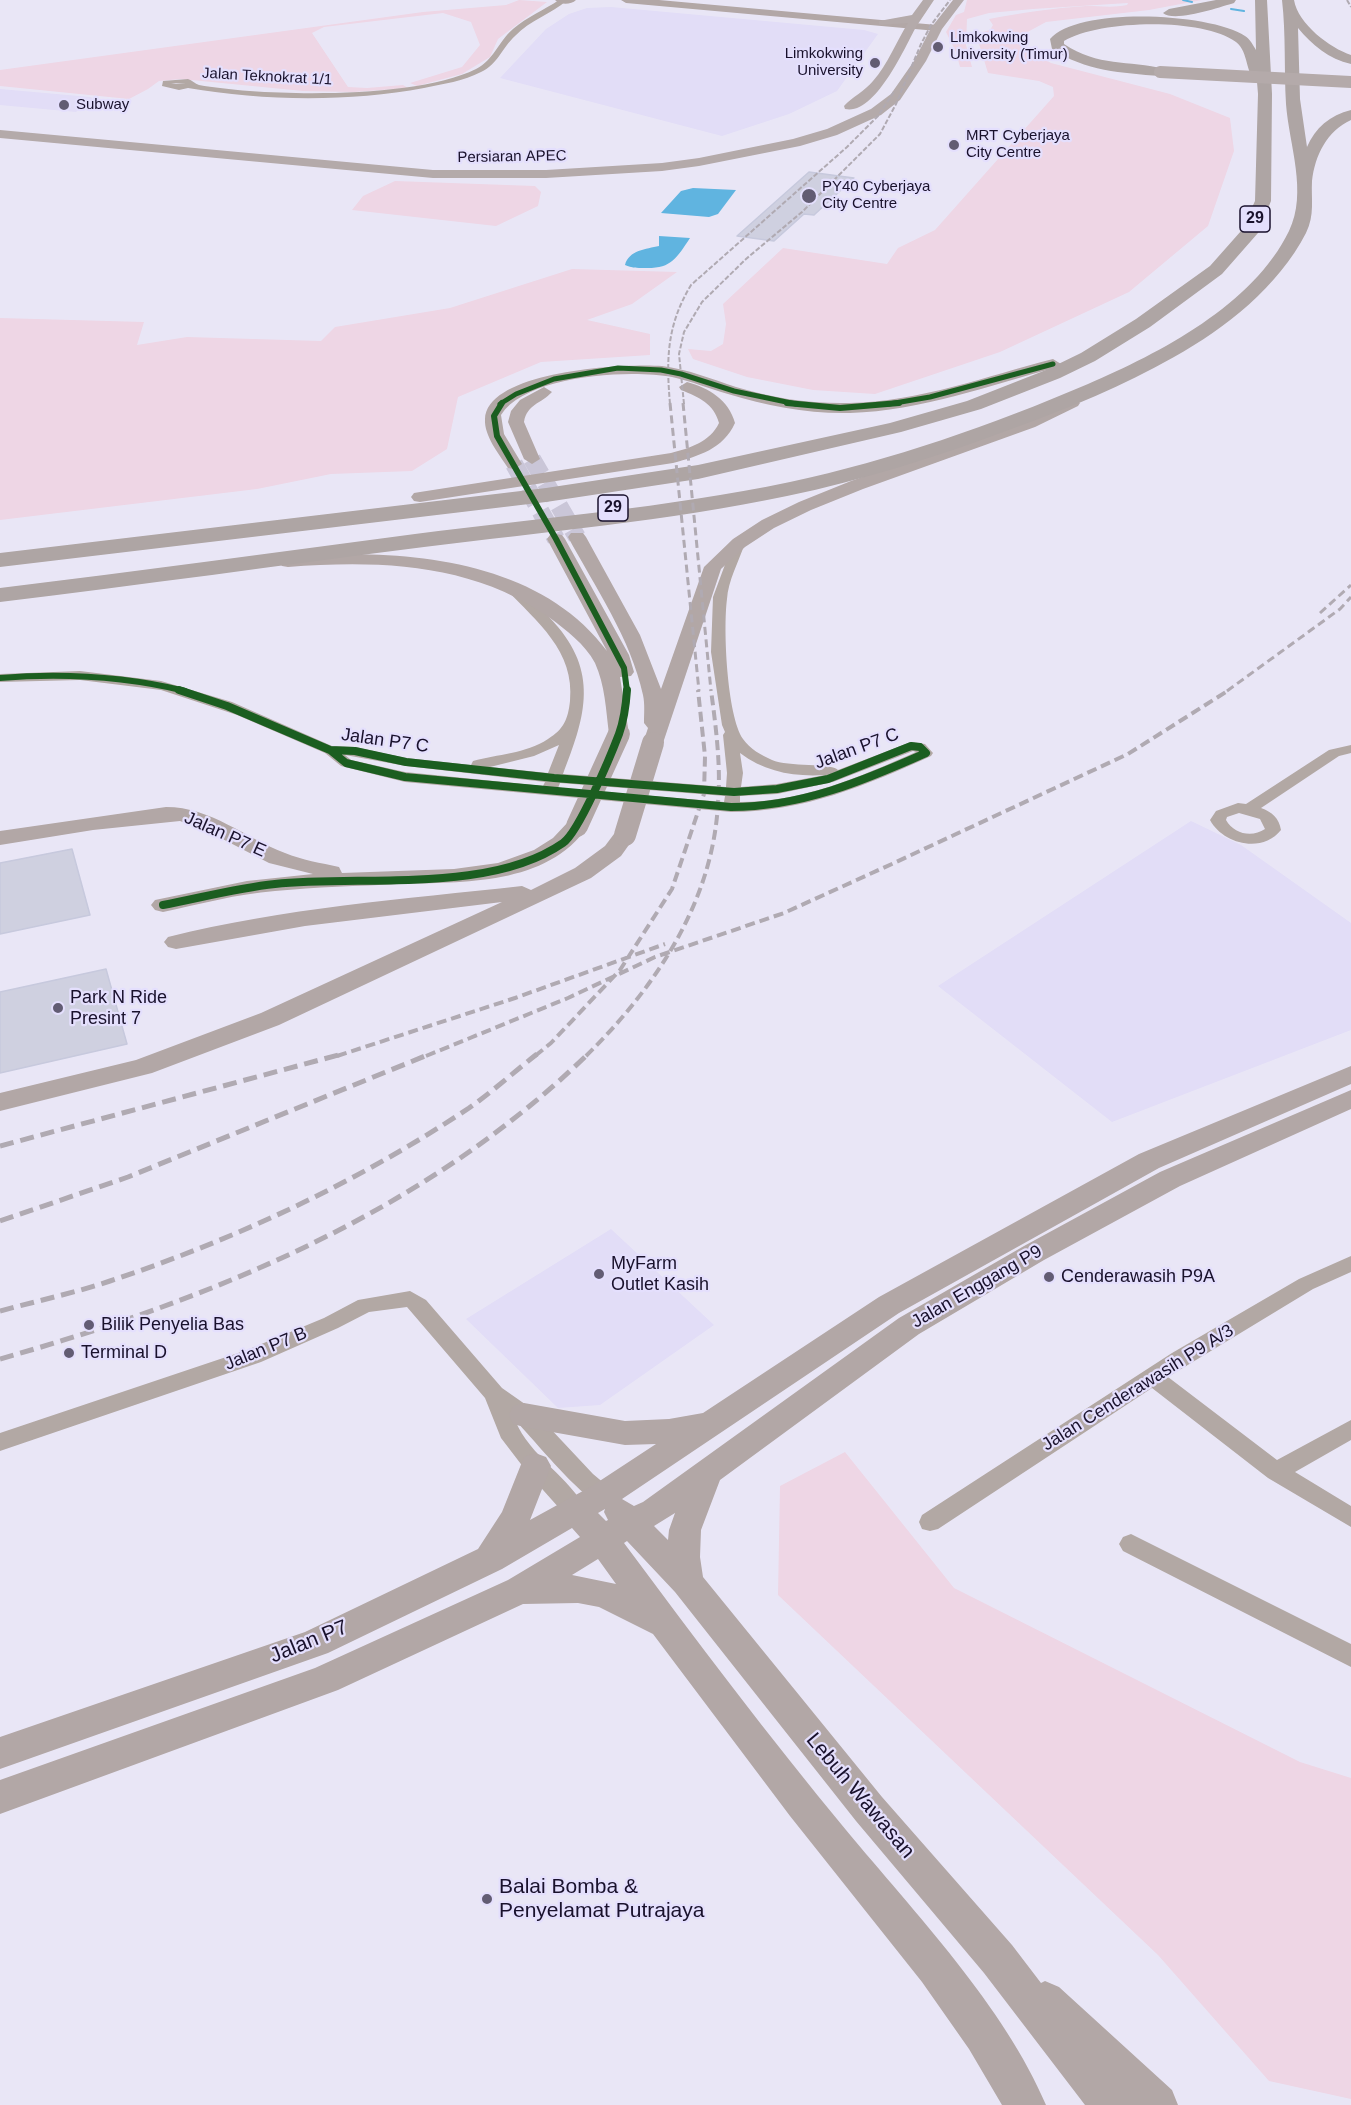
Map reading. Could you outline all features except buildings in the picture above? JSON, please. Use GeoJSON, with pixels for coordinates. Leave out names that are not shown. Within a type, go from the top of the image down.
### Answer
{"type":"FeatureCollection","features":[{"type":"Feature","properties":{"kind":"highway"},"geometry":{"type":"LineString","coordinates":[[1160,74],[1122,72],[1075,63],[1053,55],[1044,45],[1046,36],[1056,29],[1074,23],[1182,11],[1230,0]]}},
{"type":"Feature","properties":{"kind":"highway","name":"29"},"geometry":{"type":"LineString","coordinates":[[0,560],[546,495],[719,468],[828,445],[937,416],[1017,388],[1088,357],[1143,323],[1216,270],[1249,233],[1263,201],[1265,94],[1261,0]]}},
{"type":"Feature","properties":{"kind":"highway"},"geometry":{"type":"LineString","coordinates":[[1289,4],[1310,35],[1348,59]]}},
{"type":"Feature","properties":{"kind":"highway","name":"29"},"geometry":{"type":"LineString","coordinates":[[0,582],[624,507],[756,485],[842,466],[1042,404],[1155,357],[1202,332],[1237,304],[1266,276],[1299,230],[1305,205],[1304,181],[1294,114],[1289,4]]}},
{"type":"Feature","properties":{"kind":"highway"},"geometry":{"type":"LineString","coordinates":[[1160,74],[1115,68],[1081,60],[1057,46],[1057,39],[1063,33],[1086,25],[1126,20],[1185,23],[1224,32],[1237,37],[1251,52],[1265,94]]}},
{"type":"Feature","properties":{"kind":"highway"},"geometry":{"type":"LineString","coordinates":[[1304,181],[1322,131],[1335,120],[1351,114]]}},
{"type":"Feature","properties":{"kind":"highway"},"geometry":{"type":"LineString","coordinates":[[0,596],[618,517],[788,488],[886,463],[1021,420],[1137,371],[1202,332]]}},
{"type":"Feature","properties":{"kind":"highway"},"geometry":{"type":"LineString","coordinates":[[0,547],[589,479],[687,464],[862,425],[947,403],[1053,364],[1088,357]]}},
{"type":"Feature","properties":{"kind":"main road"},"geometry":{"type":"LineString","coordinates":[[842,110],[876,89],[889,71],[911,25],[929,0]]}},
{"type":"Feature","properties":{"kind":"main road","name":"Persiaran APEC"},"geometry":{"type":"LineString","coordinates":[[0,121],[274,154],[334,166],[415,172],[489,176],[586,173],[662,167],[752,153],[795,143],[859,121],[876,112],[896,97],[920,61],[937,28],[959,0]]}},
{"type":"Feature","properties":{"kind":"main road"},"geometry":{"type":"LineString","coordinates":[[883,23],[901,27],[911,25]]}},
{"type":"Feature","properties":{"kind":"main road"},"geometry":{"type":"LineString","coordinates":[[1160,74],[1351,84]]}},
{"type":"Feature","properties":{"kind":"main road","name":"Persiaran APEC"},"geometry":{"type":"LineString","coordinates":[[0,134],[274,154],[444,163],[559,164],[645,157],[701,149],[771,136],[804,126]]}},
{"type":"Feature","properties":{"kind":"main road"},"geometry":{"type":"LineString","coordinates":[[274,154],[370,161],[373,163],[357,165],[274,154]]}},
{"type":"Feature","properties":{"kind":"main road"},"geometry":{"type":"LineString","coordinates":[[334,166],[348,173],[355,183]]}},
{"type":"Feature","properties":{"kind":"main road"},"geometry":{"type":"LineString","coordinates":[[378,182],[415,172]]}},
{"type":"Feature","properties":{"kind":"street","name":"Jalan Teknokrat 1/1"},"geometry":{"type":"LineString","coordinates":[[160,93],[170,88],[165,85],[176,81],[191,82],[190,86],[325,95],[394,91],[447,81],[476,72],[488,65],[503,50],[508,37],[517,29],[564,0]]}},
{"type":"Feature","properties":{"kind":"street"},"geometry":{"type":"LineString","coordinates":[[626,0],[883,23]]}},
{"type":"Feature","properties":{"kind":"street"},"geometry":{"type":"LineString","coordinates":[[911,25],[937,28]]}},
{"type":"Feature","properties":{"kind":"street"},"geometry":{"type":"LineString","coordinates":[[514,464],[493,424],[492,416],[497,407],[521,391],[570,376],[626,369],[665,371],[784,403],[828,408],[853,408],[923,400],[1053,364]]}},
{"type":"Feature","properties":{"kind":"street"},"geometry":{"type":"LineString","coordinates":[[0,1102],[143,1067],[270,1019],[454,931],[552,889],[583,873],[613,851],[625,835],[653,742],[713,567],[740,543],[768,524],[806,506],[1029,424],[1137,371]]}},
{"type":"Feature","properties":{"kind":"street"},"geometry":{"type":"LineString","coordinates":[[420,497],[673,459],[696,452],[709,445],[724,430],[726,415],[721,407],[702,393],[657,380],[605,379],[564,386],[533,397],[519,410],[516,422],[532,459]]}},
{"type":"Feature","properties":{"kind":"street"},"geometry":{"type":"LineString","coordinates":[[577,537],[630,635],[647,674],[654,698],[653,742]]}},
{"type":"Feature","properties":{"kind":"street"},"geometry":{"type":"LineString","coordinates":[[163,905],[274,884],[461,876],[493,872],[542,856],[566,841],[577,826],[619,734],[626,705],[627,686],[624,668],[556,539]]}},
{"type":"Feature","properties":{"kind":"street"},"geometry":{"type":"LineString","coordinates":[[733,800],[735,772],[718,652],[720,597],[740,543]]}},
{"type":"Feature","properties":{"kind":"street"},"geometry":{"type":"LineString","coordinates":[[136,579],[302,561],[359,559],[424,563],[510,585],[551,608],[585,638],[600,655],[615,694],[619,734]]}},
{"type":"Feature","properties":{"kind":"street"},"geometry":{"type":"LineString","coordinates":[[510,585],[558,636],[569,654],[579,685],[576,719],[551,785]]}},
{"type":"Feature","properties":{"kind":"street","name":"Jalan P7 C"},"geometry":{"type":"LineString","coordinates":[[0,678],[83,676],[163,686],[212,700],[330,750],[346,764],[405,777],[551,785],[781,804],[814,797],[859,776],[801,771],[763,762],[750,756],[740,747],[732,736],[729,724]]}},
{"type":"Feature","properties":{"kind":"street"},"geometry":{"type":"LineString","coordinates":[[443,765],[479,764],[520,756],[555,741],[568,730],[576,719]]}},
{"type":"Feature","properties":{"kind":"street"},"geometry":{"type":"LineString","coordinates":[[1249,809],[1334,753],[1351,749]]}},
{"type":"Feature","properties":{"kind":"street","name":"Jalan P7 C"},"geometry":{"type":"LineString","coordinates":[[330,750],[356,751],[406,762],[443,765],[551,785]]}},
{"type":"Feature","properties":{"kind":"street","name":"Jalan P7 E"},"geometry":{"type":"LineString","coordinates":[[0,838],[93,823],[183,814],[211,825],[277,858],[305,866],[364,876],[413,877]]}},
{"type":"Feature","properties":{"kind":"street"},"geometry":{"type":"LineString","coordinates":[[176,942],[300,918],[552,889]]}},
{"type":"Feature","properties":{"kind":"street","name":"Jalan Enggang P9"},"geometry":{"type":"LineString","coordinates":[[711,1423],[889,1305],[1149,1161],[1351,1074]]}},
{"type":"Feature","properties":{"kind":"street","name":"Jalan Enggang P9"},"geometry":{"type":"LineString","coordinates":[[617,1532],[654,1511],[909,1326],[1034,1253],[1170,1179],[1351,1099]]}},
{"type":"Feature","properties":{"kind":"street","name":"Jalan Cenderawasih P9 A/3"},"geometry":{"type":"LineString","coordinates":[[930,1522],[1153,1377],[1306,1284],[1351,1263]]}},
{"type":"Feature","properties":{"kind":"street","name":"Jalan P7 B"},"geometry":{"type":"LineString","coordinates":[[0,1442],[254,1356],[331,1323],[364,1305],[410,1299],[419,1305],[494,1394],[524,1415],[585,1480],[590,1503]]}},
{"type":"Feature","properties":{"kind":"street"},"geometry":{"type":"LineString","coordinates":[[1153,1377],[1276,1472],[1351,1518]]}},
{"type":"Feature","properties":{"kind":"street","name":"Jalan P7 B"},"geometry":{"type":"LineString","coordinates":[[494,1394],[509,1432],[535,1466],[590,1503]]}},
{"type":"Feature","properties":{"kind":"street"},"geometry":{"type":"LineString","coordinates":[[524,1415],[625,1433],[669,1431],[711,1423]]}},
{"type":"Feature","properties":{"kind":"street","name":"Jalan P7"},"geometry":{"type":"LineString","coordinates":[[0,1753],[315,1643],[490,1559],[590,1503],[711,1423]]}},
{"type":"Feature","properties":{"kind":"street"},"geometry":{"type":"LineString","coordinates":[[1276,1472],[1351,1429]]}},
{"type":"Feature","properties":{"kind":"street"},"geometry":{"type":"LineString","coordinates":[[490,1559],[512,1527],[524,1502],[535,1466]]}},
{"type":"Feature","properties":{"kind":"street"},"geometry":{"type":"LineString","coordinates":[[687,1582],[683,1557],[685,1530],[707,1472]]}},
{"type":"Feature","properties":{"kind":"street","name":"Lebuh Wawasan"},"geometry":{"type":"LineString","coordinates":[[590,1503],[617,1532],[687,1582],[869,1809],[998,1959],[1091,2079],[1108,2105]]}},
{"type":"Feature","properties":{"kind":"street","name":"Jalan P7"},"geometry":{"type":"LineString","coordinates":[[0,1797],[326,1679],[520,1590],[617,1532]]}},
{"type":"Feature","properties":{"kind":"street","name":"Lebuh Wawasan"},"geometry":{"type":"LineString","coordinates":[[617,1532],[666,1624],[827,1834],[950,1987],[990,2044],[1019,2100]]}},
{"type":"Feature","properties":{"kind":"street"},"geometry":{"type":"LineString","coordinates":[[1131,1544],[1351,1656]]}},
{"type":"Feature","properties":{"kind":"street"},"geometry":{"type":"LineString","coordinates":[[520,1590],[578,1589],[605,1594],[666,1624]]}},
{"type":"Feature","properties":{"kind":"street"},"geometry":{"type":"LineString","coordinates":[[998,1959],[1072,2024],[1157,2105]]}},
{"type":"Feature","properties":{"kind":"shaded area"},"geometry":{"type":"Polygon","coordinates":[[[519,0],[547,2],[498,39],[490,57],[462,74],[417,86],[410,83],[462,67],[480,45],[471,22],[443,13],[324,27],[312,33],[348,87],[403,85],[408,88],[354,92],[303,91],[181,79],[159,81],[129,99],[0,86],[0,70],[423,12],[506,5],[519,0]]]}},
{"type":"Feature","properties":{"kind":"shaded area"},"geometry":{"type":"Polygon","coordinates":[[[967,0],[1202,0],[1149,10],[1046,22],[1022,35],[1028,50],[1051,63],[1170,94],[1230,118],[1234,151],[1208,226],[1129,292],[1000,352],[875,394],[813,390],[747,377],[693,359],[688,349],[711,351],[723,344],[726,324],[723,304],[783,248],[887,264],[898,248],[935,230],[1054,96],[1053,87],[1039,81],[988,73],[976,34],[990,30],[993,25],[989,19],[1049,9],[1117,6],[1128,3],[1033,9],[989,13],[967,19],[966,45],[972,67],[960,67],[956,52],[946,32],[956,15],[964,12],[967,0]]]}},
{"type":"Feature","properties":{"kind":"shaded area"},"geometry":{"type":"Polygon","coordinates":[[[611,7],[864,30],[878,34],[837,91],[789,114],[722,136],[500,78],[546,29],[569,14],[587,8],[611,7]]]}},
{"type":"Feature","properties":{"kind":"shaded area"},"geometry":{"type":"Polygon","coordinates":[[[0,89],[93,98],[76,112],[0,105],[0,89]]]}},
{"type":"Feature","properties":{"kind":"shaded area"},"geometry":{"type":"Polygon","coordinates":[[[395,181],[535,186],[541,192],[538,206],[496,226],[352,210],[363,196],[395,181]]]}},
{"type":"Feature","properties":{"kind":"shaded area"},"geometry":{"type":"Polygon","coordinates":[[[572,269],[677,272],[632,304],[587,320],[650,334],[650,355],[541,362],[458,397],[447,449],[412,471],[331,474],[257,489],[0,520],[0,318],[144,322],[137,345],[187,337],[321,341],[335,327],[450,308],[572,269]]]}},
{"type":"Feature","properties":{"kind":"shaded area"},"geometry":{"type":"Polygon","coordinates":[[[1191,821],[1241,845],[1351,923],[1351,1030],[1112,1122],[938,986],[1191,821]]]}},
{"type":"Feature","properties":{"kind":"shaded area","name":"MyFarm Outlet Kasih"},"geometry":{"type":"Polygon","coordinates":[[[611,1229],[714,1325],[600,1405],[558,1408],[466,1319],[611,1229]]]}},
{"type":"Feature","properties":{"kind":"shaded area"},"geometry":{"type":"Polygon","coordinates":[[[845,1452],[954,1588],[1300,1762],[1351,1778],[1351,2099],[1269,2081],[1158,1955],[778,1595],[780,1486],[845,1452]]]}},
{"type":"Feature","properties":{"kind":"water"},"geometry":{"type":"Polygon","coordinates":[[[693,188],[736,190],[718,214],[709,217],[661,213],[681,191],[693,188]]]}},
{"type":"Feature","properties":{"kind":"water"},"geometry":{"type":"Polygon","coordinates":[[[659,236],[690,238],[672,261],[661,267],[634,268],[625,265],[634,253],[659,246],[659,236]]]}},
{"type":"Feature","properties":{"kind":"waterway"},"geometry":{"type":"LineString","coordinates":[[1183,0],[1192,2]]}},
{"type":"Feature","properties":{"kind":"waterway"},"geometry":{"type":"LineString","coordinates":[[1231,9],[1244,11]]}},
{"type":"Feature","properties":{"kind":"tunnel"},"geometry":{"type":"LineString","coordinates":[[532,459],[577,537]]}},
{"type":"Feature","properties":{"kind":"tunnel"},"geometry":{"type":"LineString","coordinates":[[514,464],[556,539]]}},
{"type":"Feature","properties":{"kind":"railway"},"geometry":{"type":"LineString","coordinates":[[684,404],[679,354],[684,332],[702,302],[746,259],[802,212],[880,134],[896,104],[921,44],[931,25],[950,0]]}},
{"type":"Feature","properties":{"kind":"railway"},"geometry":{"type":"LineString","coordinates":[[1347,0],[1351,7]]}},
{"type":"Feature","properties":{"kind":"railway"},"geometry":{"type":"LineString","coordinates":[[670,404],[668,372],[670,342],[677,314],[691,285],[847,147],[878,116],[895,90]]}},
{"type":"Feature","properties":{"kind":"railway"},"geometry":{"type":"LineString","coordinates":[[670,403],[699,691]]}},
{"type":"Feature","properties":{"kind":"railway"},"geometry":{"type":"LineString","coordinates":[[683,403],[711,691]]}},
{"type":"Feature","properties":{"kind":"railway"},"geometry":{"type":"LineString","coordinates":[[1320,613],[1351,585]]}},
{"type":"Feature","properties":{"kind":"railway"},"geometry":{"type":"LineString","coordinates":[[1227,691],[1340,609],[1351,597]]}},
{"type":"Feature","properties":{"kind":"railway"},"geometry":{"type":"LineString","coordinates":[[628,957],[672,889],[704,794],[705,756],[698,690]]}},
{"type":"Feature","properties":{"kind":"railway"},"geometry":{"type":"LineString","coordinates":[[669,952],[692,909],[705,875],[714,840],[719,775],[711,690]]}},
{"type":"Feature","properties":{"kind":"railway"},"geometry":{"type":"LineString","coordinates":[[669,952],[784,913],[1128,754],[1229,690]]}},
{"type":"Feature","properties":{"kind":"railway"},"geometry":{"type":"LineString","coordinates":[[628,957],[665,944]]}},
{"type":"Feature","properties":{"kind":"railway"},"geometry":{"type":"LineString","coordinates":[[587,1054],[635,1002],[669,952]]}},
{"type":"Feature","properties":{"kind":"railway"},"geometry":{"type":"LineString","coordinates":[[614,976],[669,952]]}},
{"type":"Feature","properties":{"kind":"railway"},"geometry":{"type":"LineString","coordinates":[[337,1056],[515,998],[628,957]]}},
{"type":"Feature","properties":{"kind":"railway"},"geometry":{"type":"LineString","coordinates":[[614,976],[628,957]]}},
{"type":"Feature","properties":{"kind":"railway"},"geometry":{"type":"LineString","coordinates":[[426,1056],[568,998],[614,976]]}},
{"type":"Feature","properties":{"kind":"railway"},"geometry":{"type":"LineString","coordinates":[[535,1056],[551,1043],[614,976]]}},
{"type":"Feature","properties":{"kind":"railway"},"geometry":{"type":"LineString","coordinates":[[0,1146],[342,1054]]}},
{"type":"Feature","properties":{"kind":"railway"},"geometry":{"type":"LineString","coordinates":[[0,1221],[128,1177],[430,1054]]}},
{"type":"Feature","properties":{"kind":"railway"},"geometry":{"type":"LineString","coordinates":[[0,1311],[69,1293],[157,1265],[204,1247],[295,1206],[340,1184],[427,1135],[478,1102],[537,1054]]}},
{"type":"Feature","properties":{"kind":"railway"},"geometry":{"type":"LineString","coordinates":[[0,1359],[160,1308],[314,1243],[387,1204],[458,1160],[525,1110],[587,1054]]}},
{"type":"Feature","properties":{"kind":"cycle path"},"geometry":{"type":"LineString","coordinates":[[163,905],[274,884],[461,876],[493,872],[542,856],[566,841],[577,826],[619,734],[626,705],[627,686],[624,668],[556,539],[497,436],[493,421],[495,410],[509,398],[534,385],[554,379],[618,368],[661,370],[681,374],[734,391],[783,402],[854,408],[930,397],[1053,364]]}},
{"type":"Feature","properties":{"kind":"cycle path"},"geometry":{"type":"LineString","coordinates":[[0,678],[53,675],[108,677],[161,685],[242,711],[330,750],[346,763],[405,777],[731,807],[755,807],[814,797],[865,780],[926,753],[920,747],[911,746],[828,779],[777,789],[734,792],[554,778],[406,762],[355,751],[330,750]]}},
{"type":"Feature","properties":{"kind":"place","name":"Limkokwing University (Timur)"},"geometry":{"type":"Point","coordinates":[938,47]}},
{"type":"Feature","properties":{"kind":"place","name":"Limkokwing University"},"geometry":{"type":"Point","coordinates":[875,63]}},
{"type":"Feature","properties":{"kind":"place","name":"Subway"},"geometry":{"type":"Point","coordinates":[64,105]}},
{"type":"Feature","properties":{"kind":"place","name":"MRT Cyberjaya City Centre"},"geometry":{"type":"Point","coordinates":[954,145]}},
{"type":"Feature","properties":{"kind":"place","name":"PY40 Cyberjaya City Centre"},"geometry":{"type":"Point","coordinates":[809,196]}},
{"type":"Feature","properties":{"kind":"place","name":"Park N Ride Presint 7"},"geometry":{"type":"Point","coordinates":[58,1008]}},
{"type":"Feature","properties":{"kind":"place","name":"MyFarm Outlet Kasih"},"geometry":{"type":"Point","coordinates":[599,1274]}},
{"type":"Feature","properties":{"kind":"place","name":"Cenderawasih P9A"},"geometry":{"type":"Point","coordinates":[1049,1277]}},
{"type":"Feature","properties":{"kind":"place","name":"Bilik Penyelia Bas"},"geometry":{"type":"Point","coordinates":[89,1325]}},
{"type":"Feature","properties":{"kind":"place","name":"Terminal D"},"geometry":{"type":"Point","coordinates":[69,1353]}},
{"type":"Feature","properties":{"kind":"place","name":"Balai Bomba & Penyelamat Putrajaya"},"geometry":{"type":"Point","coordinates":[487,1899]}}]}
